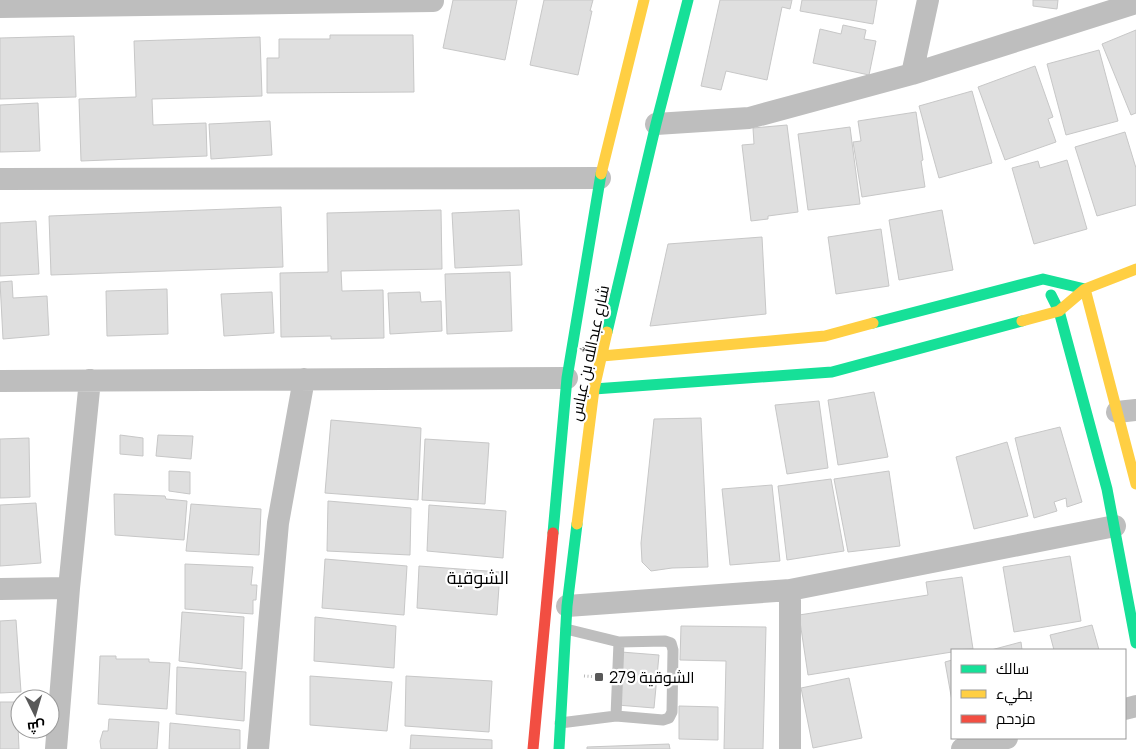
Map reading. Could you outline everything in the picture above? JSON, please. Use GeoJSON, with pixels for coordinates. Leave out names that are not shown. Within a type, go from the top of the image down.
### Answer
{"type":"FeatureCollection","features":[{"type":"Feature","properties":{"kind":"street"},"geometry":{"type":"LineString","coordinates":[[0,7],[433,0]]}},
{"type":"Feature","properties":{"kind":"street","name":"شارع عبدالله بن عباس"},"geometry":{"type":"LineString","coordinates":[[533,749],[567,378],[600,178],[644,0]]}},
{"type":"Feature","properties":{"kind":"street","name":"شارع عبدالله بن عباس"},"geometry":{"type":"LineString","coordinates":[[559,749],[567,606],[594,389],[656,124],[688,0]]}},
{"type":"Feature","properties":{"kind":"street"},"geometry":{"type":"LineString","coordinates":[[912,74],[928,0]]}},
{"type":"Feature","properties":{"kind":"street"},"geometry":{"type":"LineString","coordinates":[[656,124],[749,118],[912,74],[1136,3]]}},
{"type":"Feature","properties":{"kind":"street"},"geometry":{"type":"LineString","coordinates":[[0,179],[600,178]]}},
{"type":"Feature","properties":{"kind":"street"},"geometry":{"type":"LineString","coordinates":[[594,389],[832,372],[1059,311],[1085,289],[1136,269]]}},
{"type":"Feature","properties":{"kind":"street"},"geometry":{"type":"LineString","coordinates":[[602,356],[825,336],[1043,279],[1085,289]]}},
{"type":"Feature","properties":{"kind":"street"},"geometry":{"type":"LineString","coordinates":[[1043,279],[1059,311],[1106,489],[1136,643]]}},
{"type":"Feature","properties":{"kind":"street"},"geometry":{"type":"LineString","coordinates":[[1085,289],[1126,411],[1136,484]]}},
{"type":"Feature","properties":{"kind":"street"},"geometry":{"type":"LineString","coordinates":[[0,381],[567,378]]}},
{"type":"Feature","properties":{"kind":"street"},"geometry":{"type":"LineString","coordinates":[[258,749],[278,523],[304,379]]}},
{"type":"Feature","properties":{"kind":"street"},"geometry":{"type":"LineString","coordinates":[[56,749],[69,588],[90,380]]}},
{"type":"Feature","properties":{"kind":"street"},"geometry":{"type":"LineString","coordinates":[[567,606],[790,590],[1114,526]]}},
{"type":"Feature","properties":{"kind":"street"},"geometry":{"type":"LineString","coordinates":[[0,589],[69,588]]}},
{"type":"Feature","properties":{"kind":"street"},"geometry":{"type":"LineString","coordinates":[[790,590],[790,749]]}},
{"type":"Feature","properties":{"kind":"street"},"geometry":{"type":"LineString","coordinates":[[962,749],[1003,739]]}},
{"type":"Feature","properties":{"kind":"lane"},"geometry":{"type":"LineString","coordinates":[[560,723],[616,716],[663,720],[670,718],[672,712],[673,650],[671,643],[665,641],[619,642],[566,630]]}},
{"type":"Feature","properties":{"kind":"lane"},"geometry":{"type":"LineString","coordinates":[[616,716],[619,642]]}},
{"type":"Feature","properties":{"kind":"building"},"geometry":{"type":"Polygon","coordinates":[[[453,0],[517,0],[505,60],[443,48],[453,0]]]}},
{"type":"Feature","properties":{"kind":"building"},"geometry":{"type":"Polygon","coordinates":[[[544,0],[593,0],[578,75],[530,65],[544,0]]]}},
{"type":"Feature","properties":{"kind":"building"},"geometry":{"type":"Polygon","coordinates":[[[720,0],[792,0],[790,9],[782,7],[767,80],[726,71],[721,90],[701,86],[720,0]]]}},
{"type":"Feature","properties":{"kind":"building"},"geometry":{"type":"Polygon","coordinates":[[[802,0],[877,0],[873,24],[800,11],[802,0]]]}},
{"type":"Feature","properties":{"kind":"building"},"geometry":{"type":"Polygon","coordinates":[[[1033,0],[1058,0],[1057,9],[1033,6],[1033,0]]]}},
{"type":"Feature","properties":{"kind":"building"},"geometry":{"type":"Polygon","coordinates":[[[843,25],[866,30],[864,39],[876,41],[869,75],[813,63],[820,29],[841,34],[843,25]]]}},
{"type":"Feature","properties":{"kind":"building"},"geometry":{"type":"Polygon","coordinates":[[[1136,30],[1136,113],[1131,115],[1102,44],[1136,30]]]}},
{"type":"Feature","properties":{"kind":"building"},"geometry":{"type":"Polygon","coordinates":[[[330,35],[413,35],[414,92],[267,93],[267,58],[279,58],[279,39],[330,39],[330,35]]]}},
{"type":"Feature","properties":{"kind":"building"},"geometry":{"type":"Polygon","coordinates":[[[74,36],[76,97],[0,99],[0,38],[74,36]]]}},
{"type":"Feature","properties":{"kind":"building"},"geometry":{"type":"Polygon","coordinates":[[[260,37],[262,96],[152,99],[153,125],[206,123],[207,156],[81,161],[79,99],[136,97],[134,41],[260,37]]]}},
{"type":"Feature","properties":{"kind":"building"},"geometry":{"type":"Polygon","coordinates":[[[1099,50],[1118,121],[1066,135],[1047,64],[1099,50]]]}},
{"type":"Feature","properties":{"kind":"building"},"geometry":{"type":"Polygon","coordinates":[[[1035,66],[1053,117],[1048,119],[1056,142],[1005,160],[978,87],[1035,66]]]}},
{"type":"Feature","properties":{"kind":"building"},"geometry":{"type":"Polygon","coordinates":[[[972,91],[992,163],[939,178],[919,106],[972,91]]]}},
{"type":"Feature","properties":{"kind":"building"},"geometry":{"type":"Polygon","coordinates":[[[38,103],[40,151],[0,152],[0,105],[38,103]]]}},
{"type":"Feature","properties":{"kind":"building"},"geometry":{"type":"Polygon","coordinates":[[[916,112],[925,187],[862,197],[853,142],[861,141],[858,121],[916,112]]]}},
{"type":"Feature","properties":{"kind":"building"},"geometry":{"type":"Polygon","coordinates":[[[270,121],[272,155],[211,159],[209,124],[270,121]]]}},
{"type":"Feature","properties":{"kind":"building"},"geometry":{"type":"Polygon","coordinates":[[[787,125],[798,212],[768,216],[768,219],[751,221],[742,145],[754,144],[753,128],[787,125]]]}},
{"type":"Feature","properties":{"kind":"building"},"geometry":{"type":"Polygon","coordinates":[[[850,127],[860,204],[808,210],[798,134],[850,127]]]}},
{"type":"Feature","properties":{"kind":"building"},"geometry":{"type":"Polygon","coordinates":[[[1125,132],[1136,168],[1136,205],[1097,216],[1075,147],[1125,132]]]}},
{"type":"Feature","properties":{"kind":"building"},"geometry":{"type":"Polygon","coordinates":[[[1067,160],[1087,229],[1034,244],[1012,168],[1038,161],[1040,168],[1067,160]]]}},
{"type":"Feature","properties":{"kind":"building"},"geometry":{"type":"Polygon","coordinates":[[[281,207],[283,267],[51,275],[49,216],[281,207]]]}},
{"type":"Feature","properties":{"kind":"building"},"geometry":{"type":"Polygon","coordinates":[[[441,210],[442,269],[341,271],[342,291],[383,290],[384,338],[331,339],[331,336],[281,337],[280,273],[328,272],[327,213],[441,210]]]}},
{"type":"Feature","properties":{"kind":"building"},"geometry":{"type":"Polygon","coordinates":[[[519,210],[522,265],[455,268],[452,213],[519,210]]]}},
{"type":"Feature","properties":{"kind":"building"},"geometry":{"type":"Polygon","coordinates":[[[942,210],[953,270],[899,280],[889,220],[942,210]]]}},
{"type":"Feature","properties":{"kind":"building"},"geometry":{"type":"Polygon","coordinates":[[[36,221],[39,274],[0,276],[0,223],[36,221]]]}},
{"type":"Feature","properties":{"kind":"building"},"geometry":{"type":"Polygon","coordinates":[[[881,229],[889,286],[836,294],[828,237],[881,229]]]}},
{"type":"Feature","properties":{"kind":"building"},"geometry":{"type":"Polygon","coordinates":[[[762,237],[766,314],[650,326],[668,244],[762,237]]]}},
{"type":"Feature","properties":{"kind":"building"},"geometry":{"type":"Polygon","coordinates":[[[510,272],[512,331],[447,334],[445,274],[510,272]]]}},
{"type":"Feature","properties":{"kind":"building"},"geometry":{"type":"Polygon","coordinates":[[[12,281],[13,298],[47,296],[49,335],[3,339],[0,282],[12,281]]]}},
{"type":"Feature","properties":{"kind":"building"},"geometry":{"type":"Polygon","coordinates":[[[167,289],[168,334],[107,336],[106,291],[167,289]]]}},
{"type":"Feature","properties":{"kind":"building"},"geometry":{"type":"Polygon","coordinates":[[[272,292],[274,333],[224,336],[221,294],[272,292]]]}},
{"type":"Feature","properties":{"kind":"building"},"geometry":{"type":"Polygon","coordinates":[[[420,292],[421,302],[441,301],[442,331],[390,334],[388,293],[420,292]]]}},
{"type":"Feature","properties":{"kind":"building"},"geometry":{"type":"Polygon","coordinates":[[[874,392],[888,457],[838,465],[828,400],[874,392]]]}},
{"type":"Feature","properties":{"kind":"building"},"geometry":{"type":"Polygon","coordinates":[[[819,401],[828,468],[787,474],[775,405],[819,401]]]}},
{"type":"Feature","properties":{"kind":"building"},"geometry":{"type":"Polygon","coordinates":[[[701,418],[708,567],[672,568],[651,571],[642,562],[641,543],[654,419],[701,418]]]}},
{"type":"Feature","properties":{"kind":"building"},"geometry":{"type":"Polygon","coordinates":[[[331,420],[421,428],[418,500],[325,493],[331,420]]]}},
{"type":"Feature","properties":{"kind":"building"},"geometry":{"type":"Polygon","coordinates":[[[1060,427],[1082,502],[1067,507],[1066,498],[1054,502],[1057,511],[1034,518],[1015,438],[1060,427]]]}},
{"type":"Feature","properties":{"kind":"building"},"geometry":{"type":"Polygon","coordinates":[[[120,435],[143,438],[143,456],[120,454],[120,435]]]}},
{"type":"Feature","properties":{"kind":"building"},"geometry":{"type":"Polygon","coordinates":[[[158,435],[193,436],[191,459],[156,456],[158,435]]]}},
{"type":"Feature","properties":{"kind":"building"},"geometry":{"type":"Polygon","coordinates":[[[29,438],[30,497],[0,498],[0,439],[29,438]]]}},
{"type":"Feature","properties":{"kind":"building"},"geometry":{"type":"Polygon","coordinates":[[[425,439],[489,443],[485,504],[422,500],[425,439]]]}},
{"type":"Feature","properties":{"kind":"building"},"geometry":{"type":"Polygon","coordinates":[[[1007,442],[1028,516],[974,529],[956,457],[1007,442]]]}},
{"type":"Feature","properties":{"kind":"building"},"geometry":{"type":"Polygon","coordinates":[[[169,471],[190,472],[190,494],[169,491],[169,471]]]}},
{"type":"Feature","properties":{"kind":"building"},"geometry":{"type":"Polygon","coordinates":[[[889,471],[900,546],[848,552],[834,479],[889,471]]]}},
{"type":"Feature","properties":{"kind":"building"},"geometry":{"type":"Polygon","coordinates":[[[831,479],[844,551],[787,560],[778,486],[831,479]]]}},
{"type":"Feature","properties":{"kind":"building"},"geometry":{"type":"Polygon","coordinates":[[[772,485],[780,561],[730,565],[722,489],[772,485]]]}},
{"type":"Feature","properties":{"kind":"building"},"geometry":{"type":"Polygon","coordinates":[[[114,494],[165,496],[166,499],[187,501],[184,540],[115,535],[114,494]]]}},
{"type":"Feature","properties":{"kind":"building"},"geometry":{"type":"Polygon","coordinates":[[[328,501],[411,508],[410,555],[327,551],[328,501]]]}},
{"type":"Feature","properties":{"kind":"building"},"geometry":{"type":"Polygon","coordinates":[[[36,503],[41,563],[0,566],[0,505],[36,503]]]}},
{"type":"Feature","properties":{"kind":"building"},"geometry":{"type":"Polygon","coordinates":[[[191,504],[261,509],[259,555],[186,551],[191,504]]]}},
{"type":"Feature","properties":{"kind":"building"},"geometry":{"type":"Polygon","coordinates":[[[429,505],[506,511],[503,558],[427,551],[429,505]]]}},
{"type":"Feature","properties":{"kind":"building"},"geometry":{"type":"Polygon","coordinates":[[[1070,556],[1081,621],[1014,632],[1003,567],[1070,556]]]}},
{"type":"Feature","properties":{"kind":"building"},"geometry":{"type":"Polygon","coordinates":[[[325,559],[407,566],[404,615],[322,608],[325,559]]]}},
{"type":"Feature","properties":{"kind":"building"},"geometry":{"type":"Polygon","coordinates":[[[185,564],[253,567],[251,585],[257,585],[256,600],[253,600],[253,614],[185,609],[185,564]]]}},
{"type":"Feature","properties":{"kind":"building"},"geometry":{"type":"Polygon","coordinates":[[[419,566],[500,572],[497,615],[417,608],[419,566]]]}},
{"type":"Feature","properties":{"kind":"building"},"geometry":{"type":"Polygon","coordinates":[[[962,577],[973,649],[951,649],[951,652],[808,675],[799,615],[928,595],[926,582],[962,577]]]}},
{"type":"Feature","properties":{"kind":"building"},"geometry":{"type":"Polygon","coordinates":[[[182,612],[244,617],[242,669],[179,661],[182,612]]]}},
{"type":"Feature","properties":{"kind":"building"},"geometry":{"type":"Polygon","coordinates":[[[315,617],[396,626],[394,668],[314,661],[315,617]]]}},
{"type":"Feature","properties":{"kind":"building"},"geometry":{"type":"Polygon","coordinates":[[[16,620],[21,689],[10,689],[10,693],[0,693],[0,621],[16,620]]]}},
{"type":"Feature","properties":{"kind":"building"},"geometry":{"type":"Polygon","coordinates":[[[1092,625],[1099,649],[1054,649],[1050,635],[1092,625]]]}},
{"type":"Feature","properties":{"kind":"building"},"geometry":{"type":"Polygon","coordinates":[[[681,626],[766,627],[763,749],[724,749],[726,661],[680,660],[681,626]]]}},
{"type":"Feature","properties":{"kind":"building"},"geometry":{"type":"Polygon","coordinates":[[[1021,642],[1022,649],[995,649],[1021,642]]]}},
{"type":"Feature","properties":{"kind":"building"},"geometry":{"type":"Polygon","coordinates":[[[621,652],[659,655],[654,708],[617,705],[621,652]]]}},
{"type":"Feature","properties":{"kind":"building"},"geometry":{"type":"Polygon","coordinates":[[[100,656],[116,656],[116,659],[149,659],[149,662],[170,663],[167,709],[98,704],[100,656]]]}},
{"type":"Feature","properties":{"kind":"building"},"geometry":{"type":"Polygon","coordinates":[[[951,660],[951,695],[945,662],[951,660]]]}},
{"type":"Feature","properties":{"kind":"building"},"geometry":{"type":"Polygon","coordinates":[[[177,667],[246,672],[244,721],[176,714],[177,667]]]}},
{"type":"Feature","properties":{"kind":"building"},"geometry":{"type":"Polygon","coordinates":[[[310,676],[392,682],[387,731],[310,725],[310,676]]]}},
{"type":"Feature","properties":{"kind":"building"},"geometry":{"type":"Polygon","coordinates":[[[406,676],[492,681],[489,732],[405,726],[406,676]]]}},
{"type":"Feature","properties":{"kind":"building"},"geometry":{"type":"Polygon","coordinates":[[[849,678],[862,738],[813,748],[801,688],[849,678]]]}},
{"type":"Feature","properties":{"kind":"building"},"geometry":{"type":"Polygon","coordinates":[[[0,702],[10,702],[10,739],[19,739],[19,749],[0,749],[0,702]]]}},
{"type":"Feature","properties":{"kind":"building"},"geometry":{"type":"Polygon","coordinates":[[[679,706],[718,707],[718,740],[679,739],[679,706]]]}},
{"type":"Feature","properties":{"kind":"building"},"geometry":{"type":"Polygon","coordinates":[[[109,719],[159,722],[157,749],[101,749],[100,741],[103,731],[108,731],[109,719]]]}},
{"type":"Feature","properties":{"kind":"building"},"geometry":{"type":"Polygon","coordinates":[[[170,723],[240,730],[240,749],[169,749],[170,723]]]}},
{"type":"Feature","properties":{"kind":"building"},"geometry":{"type":"Polygon","coordinates":[[[411,735],[492,740],[492,749],[410,749],[411,735]]]}},
{"type":"Feature","properties":{"kind":"building"},"geometry":{"type":"Polygon","coordinates":[[[669,744],[670,749],[587,749],[587,747],[669,744]]]}},
{"type":"Feature","properties":{"kind":"traffic: fast"},"geometry":{"type":"LineString","coordinates":[[607,332],[656,124],[688,0]]}},
{"type":"Feature","properties":{"kind":"traffic: fast"},"geometry":{"type":"LineString","coordinates":[[553,533],[567,378],[601,174]]}},
{"type":"Feature","properties":{"kind":"traffic: fast"},"geometry":{"type":"LineString","coordinates":[[873,323],[1043,279],[1085,289]]}},
{"type":"Feature","properties":{"kind":"traffic: fast"},"geometry":{"type":"LineString","coordinates":[[1051,295],[1059,311],[1107,489],[1136,643]]}},
{"type":"Feature","properties":{"kind":"traffic: fast"},"geometry":{"type":"LineString","coordinates":[[594,389],[832,372],[1022,321]]}},
{"type":"Feature","properties":{"kind":"traffic: fast"},"geometry":{"type":"LineString","coordinates":[[559,749],[567,606],[577,524]]}},
{"type":"Feature","properties":{"kind":"traffic: slow"},"geometry":{"type":"LineString","coordinates":[[601,174],[644,0]]}},
{"type":"Feature","properties":{"kind":"traffic: slow"},"geometry":{"type":"LineString","coordinates":[[1022,321],[1059,311],[1085,289],[1136,269]]}},
{"type":"Feature","properties":{"kind":"traffic: slow"},"geometry":{"type":"LineString","coordinates":[[1085,289],[1136,484]]}},
{"type":"Feature","properties":{"kind":"traffic: slow"},"geometry":{"type":"LineString","coordinates":[[602,356],[825,336],[873,323]]}},
{"type":"Feature","properties":{"kind":"traffic: slow"},"geometry":{"type":"LineString","coordinates":[[577,524],[594,389],[607,332]]}},
{"type":"Feature","properties":{"kind":"traffic: jam"},"geometry":{"type":"LineString","coordinates":[[533,749],[553,533]]}},
{"type":"Feature","properties":{"kind":"place","name":"الشوقية 279"},"geometry":{"type":"Point","coordinates":[599,677]}},
{"type":"Feature","properties":{"kind":"district","name":"الشوقية"},"geometry":{"type":"Point","coordinates":[478,578]}}]}
